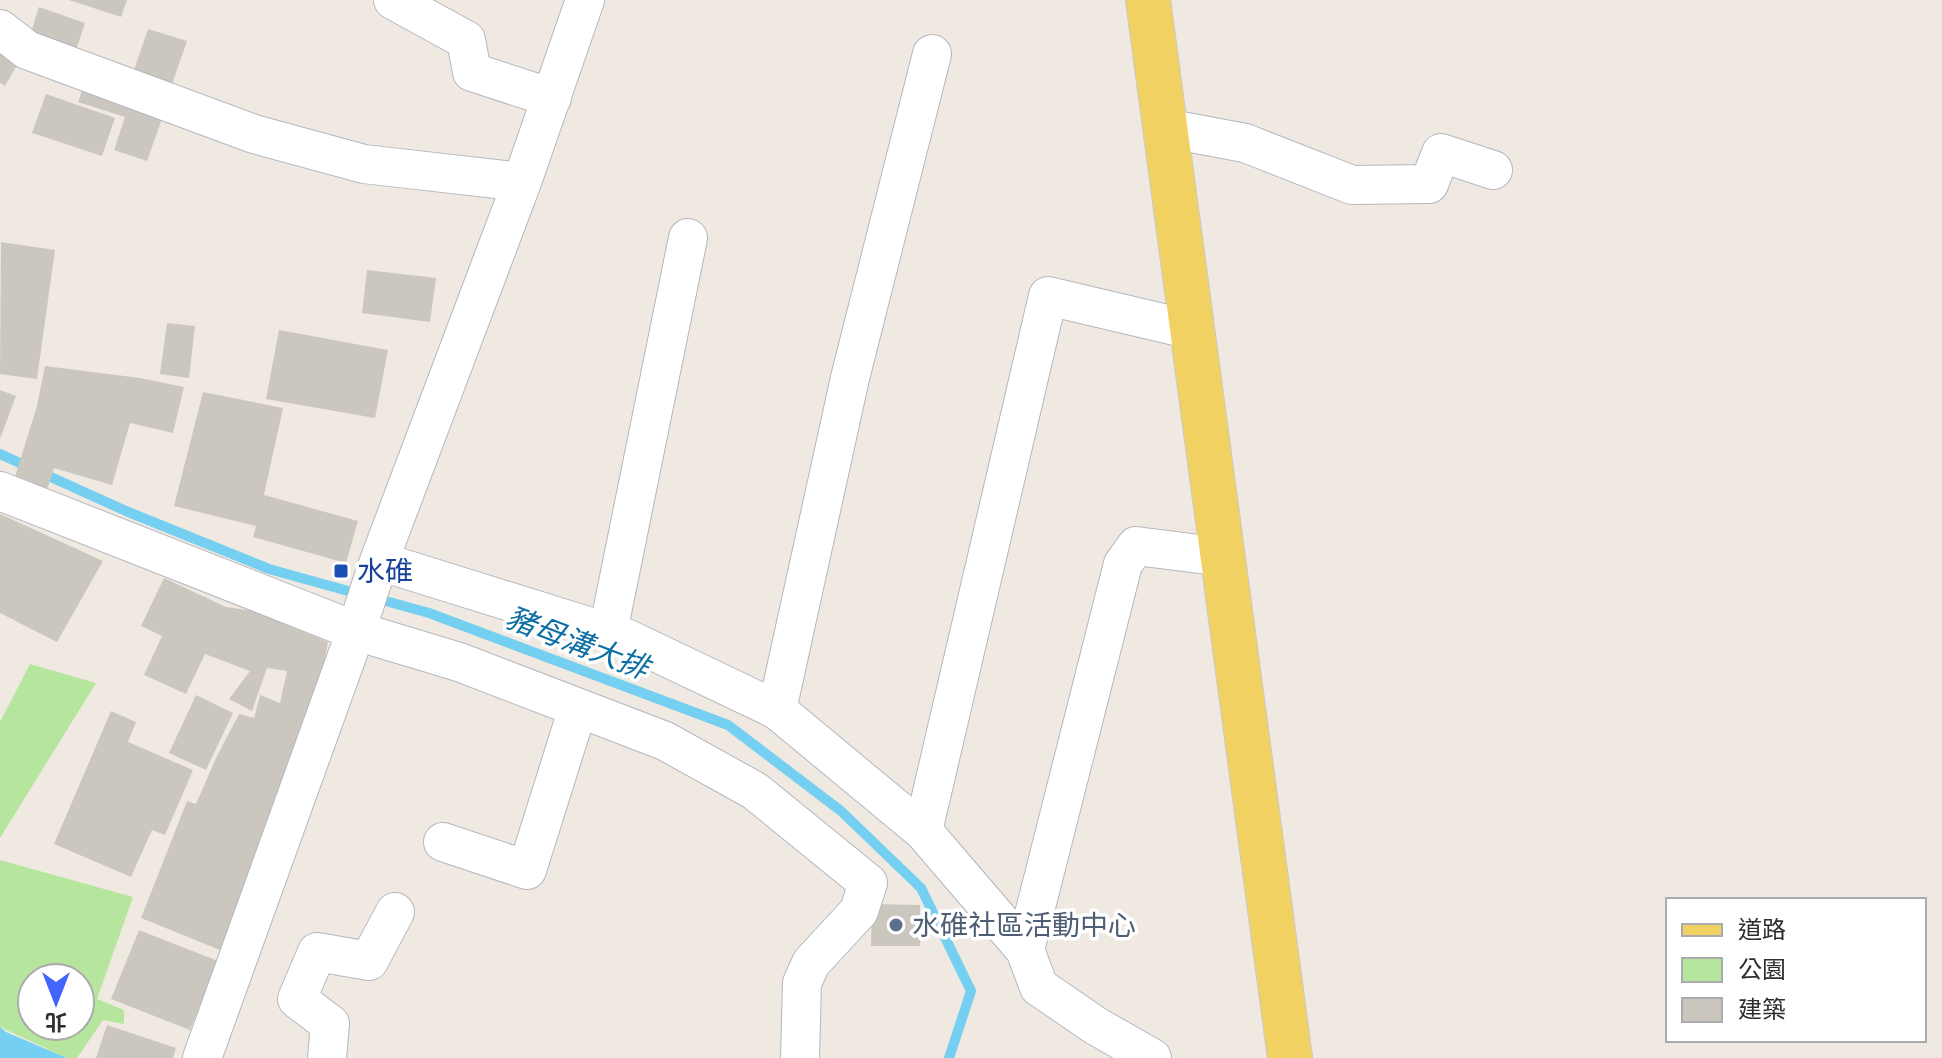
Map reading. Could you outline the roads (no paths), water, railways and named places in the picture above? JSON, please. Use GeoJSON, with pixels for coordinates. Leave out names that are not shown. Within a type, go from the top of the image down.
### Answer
{"type":"FeatureCollection","features":[{"type":"Feature","properties":{"kind":"main road"},"geometry":{"type":"LineString","coordinates":[[1148,0],[1290,1058]]}},
{"type":"Feature","properties":{"kind":"street"},"geometry":{"type":"LineString","coordinates":[[393,0],[466,40],[472,72],[552,98]]}},
{"type":"Feature","properties":{"kind":"street"},"geometry":{"type":"LineString","coordinates":[[205,1057],[379,561],[522,182],[585,0]]}},
{"type":"Feature","properties":{"kind":"street"},"geometry":{"type":"LineString","coordinates":[[0,29],[27,50],[254,134],[364,164],[522,182]]}},
{"type":"Feature","properties":{"kind":"street"},"geometry":{"type":"LineString","coordinates":[[777,710],[850,378],[932,54]]}},
{"type":"Feature","properties":{"kind":"street"},"geometry":{"type":"LineString","coordinates":[[1165,128],[1245,143],[1352,185],[1429,184],[1441,153],[1493,170]]}},
{"type":"Feature","properties":{"kind":"street"},"geometry":{"type":"LineString","coordinates":[[608,632],[688,238]]}},
{"type":"Feature","properties":{"kind":"street"},"geometry":{"type":"LineString","coordinates":[[923,831],[1048,296],[1192,330]]}},
{"type":"Feature","properties":{"kind":"street"},"geometry":{"type":"LineString","coordinates":[[0,491],[356,631],[459,662],[665,741],[755,791],[868,883],[859,911],[811,963],[802,983],[800,1058]]}},
{"type":"Feature","properties":{"kind":"street"},"geometry":{"type":"LineString","coordinates":[[1025,950],[1123,564],[1136,546],[1223,557]]}},
{"type":"Feature","properties":{"kind":"street"},"geometry":{"type":"LineString","coordinates":[[379,561],[626,638],[777,710],[923,831],[1025,950],[1039,987],[1096,1026],[1152,1058]]}},
{"type":"Feature","properties":{"kind":"street"},"geometry":{"type":"LineString","coordinates":[[443,842],[527,870],[578,708]]}},
{"type":"Feature","properties":{"kind":"street"},"geometry":{"type":"LineString","coordinates":[[327,1058],[330,1024],[297,999],[317,952],[369,961],[395,912]]}},
{"type":"Feature","properties":{"kind":"water"},"geometry":{"type":"Polygon","coordinates":[[[0,1027],[16,1036],[16,1042],[29,1042],[67,1058],[0,1058],[0,1027]]]}},
{"type":"Feature","properties":{"kind":"waterway","name":"豬母溝大排"},"geometry":{"type":"LineString","coordinates":[[0,454],[126,511],[269,569],[359,594]]}},
{"type":"Feature","properties":{"kind":"waterway","name":"豬母溝大排"},"geometry":{"type":"LineString","coordinates":[[375,598],[429,613],[728,725],[841,811],[921,888],[971,991],[949,1058]]}},
{"type":"Feature","properties":{"kind":"place","name":"水碓"},"geometry":{"type":"Point","coordinates":[341,571]}},
{"type":"Feature","properties":{"kind":"place","name":"水碓社區活動中心"},"geometry":{"type":"Point","coordinates":[896,925]}}]}
